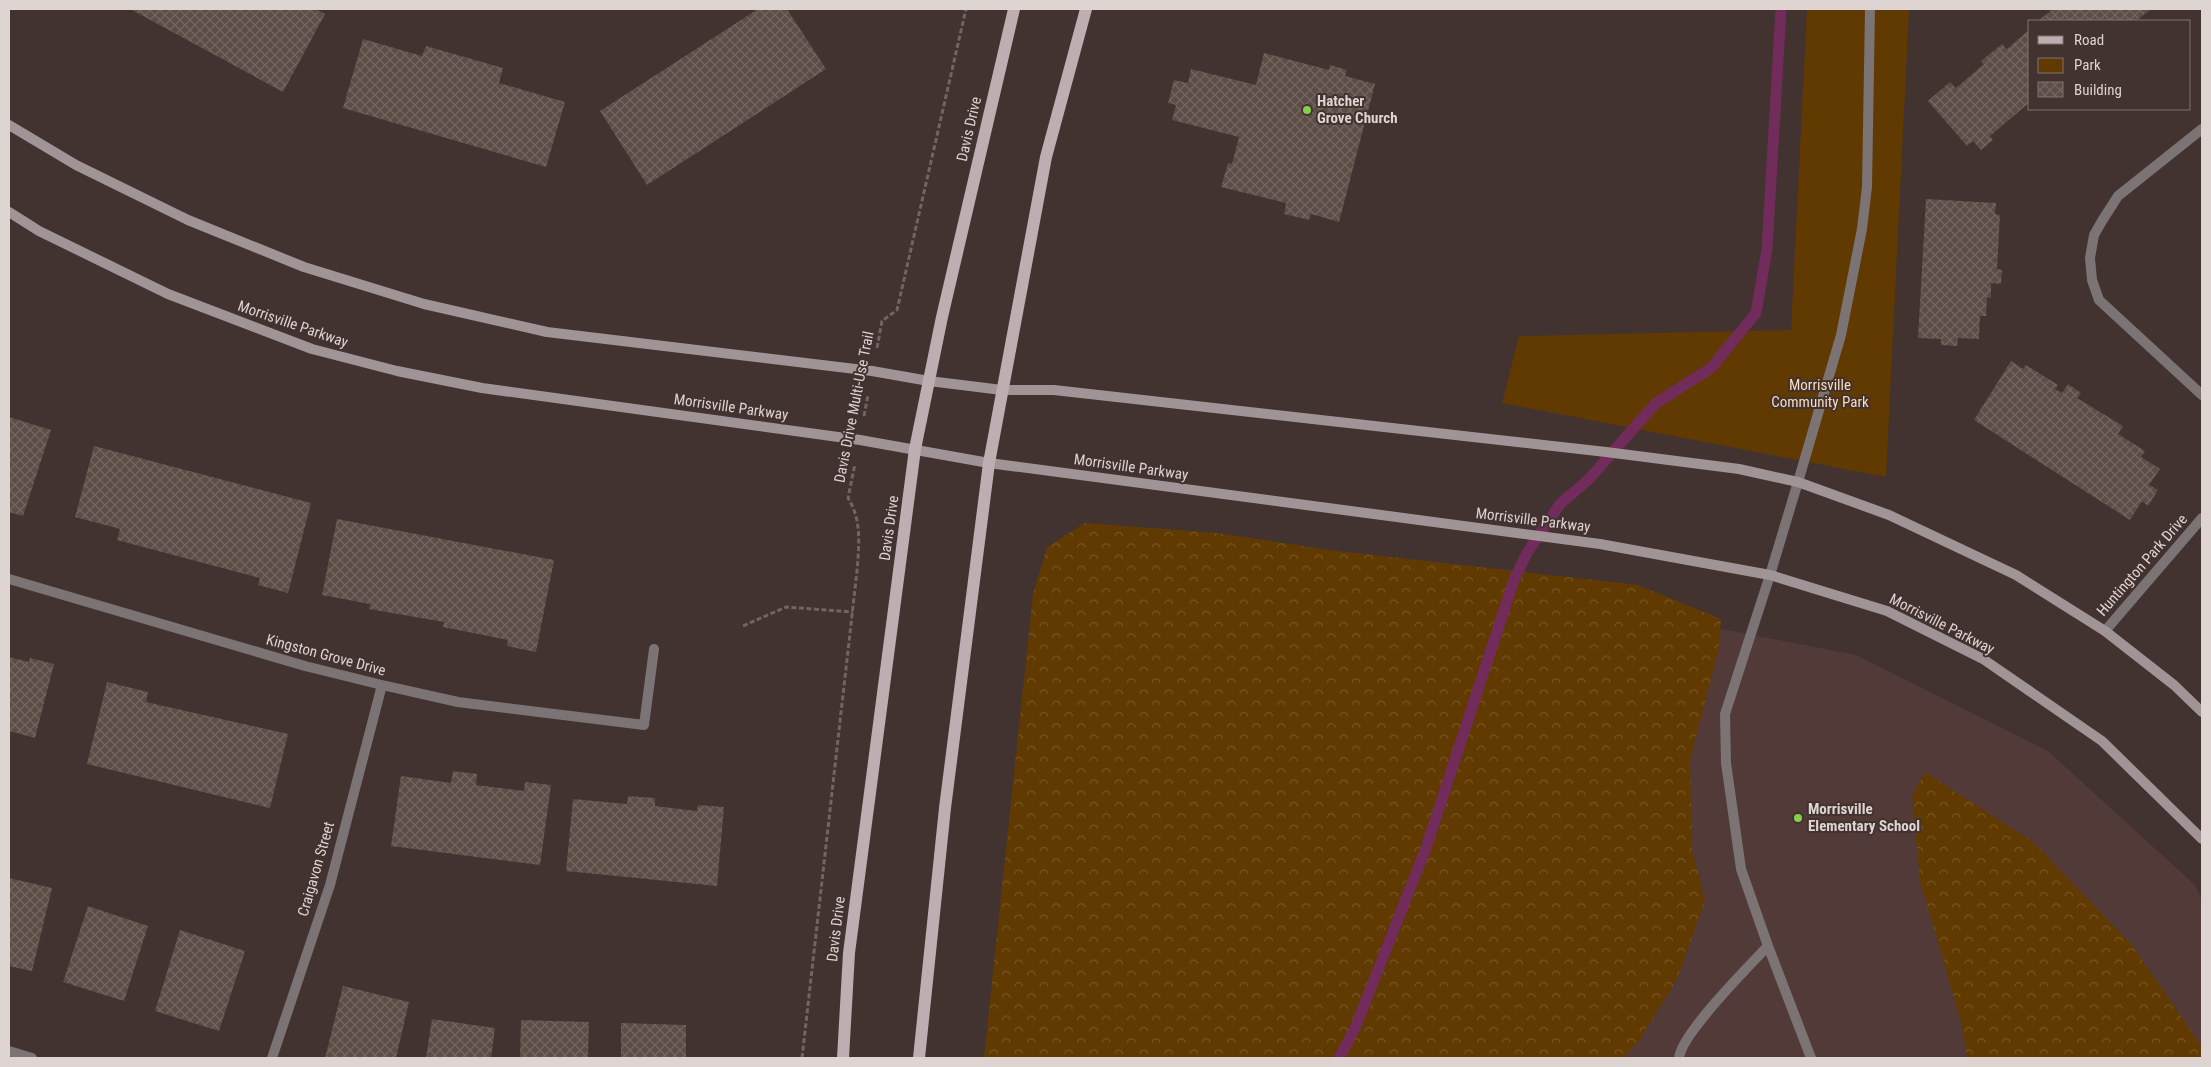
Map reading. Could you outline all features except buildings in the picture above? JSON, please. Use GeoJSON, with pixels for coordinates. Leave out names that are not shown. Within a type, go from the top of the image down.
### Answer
{"type":"FeatureCollection","features":[{"type":"Feature","properties":{"kind":"main road","name":"Davis Drive"},"geometry":{"type":"LineString","coordinates":[[843,1058],[849,952],[915,450],[944,308],[1014,9]]}},
{"type":"Feature","properties":{"kind":"main road"},"geometry":{"type":"LineString","coordinates":[[918,1058],[945,808],[989,463],[1046,157],[1086,9]]}},
{"type":"Feature","properties":{"kind":"main road"},"geometry":{"type":"LineString","coordinates":[[9,125],[76,165],[188,220],[304,267],[424,304],[547,332],[872,371],[929,381],[1002,390],[1054,390],[1606,452],[1739,469],[1798,482],[1889,515],[2016,575],[2105,631],[2174,685],[2202,712]]}},
{"type":"Feature","properties":{"kind":"main road","name":"Morrisville Parkway"},"geometry":{"type":"LineString","coordinates":[[9,212],[39,231],[168,294],[312,349],[396,371],[482,388],[860,440],[989,463],[1600,544],[1770,575],[1887,611],[1983,659],[2102,741],[2202,839]]}},
{"type":"Feature","properties":{"kind":"street"},"geometry":{"type":"LineString","coordinates":[[1812,1058],[1768,946],[1741,869],[1726,763],[1725,714],[1770,575],[1841,335],[1862,229],[1867,187],[1870,9]]}},
{"type":"Feature","properties":{"kind":"street"},"geometry":{"type":"LineString","coordinates":[[2202,129],[2118,196],[2094,235],[2090,258],[2092,280],[2099,300],[2202,394]]}},
{"type":"Feature","properties":{"kind":"street","name":"Huntington Park Drive"},"geometry":{"type":"LineString","coordinates":[[2105,631],[2202,518]]}},
{"type":"Feature","properties":{"kind":"street","name":"Kingston Grove Drive"},"geometry":{"type":"LineString","coordinates":[[9,579],[305,666],[382,685],[458,702],[644,725],[654,649]]}},
{"type":"Feature","properties":{"kind":"street","name":"Craigavon Street"},"geometry":{"type":"LineString","coordinates":[[272,1058],[330,885],[382,685]]}},
{"type":"Feature","properties":{"kind":"street"},"geometry":{"type":"LineString","coordinates":[[1679,1058],[1680,1051],[1702,1020],[1731,984],[1768,946]]}},
{"type":"Feature","properties":{"kind":"street"},"geometry":{"type":"LineString","coordinates":[[9,1051],[32,1058]]}},
{"type":"Feature","properties":{"kind":"path","name":"Davis Drive Multi-Use Trail"},"geometry":{"type":"LineString","coordinates":[[853,612],[859,536],[855,509],[848,498],[882,321],[897,310],[966,9]]}},
{"type":"Feature","properties":{"kind":"path"},"geometry":{"type":"LineString","coordinates":[[742,626],[786,607],[853,612],[802,1058]]}},
{"type":"Feature","properties":{"kind":"shaded area","name":"Morrisville Elementary School"},"geometry":{"type":"Polygon","coordinates":[[[1619,609],[1856,655],[2048,751],[2194,884],[2202,899],[2202,1058],[1378,1058],[1619,609]]]}},
{"type":"Feature","properties":{"kind":"green space","name":"Morrisville Community Park"},"geometry":{"type":"Polygon","coordinates":[[[1807,9],[1909,9],[1886,477],[1502,403],[1519,336],[1791,330],[1807,9]]]}},
{"type":"Feature","properties":{"kind":"green space"},"geometry":{"type":"Polygon","coordinates":[[[1085,523],[1217,533],[1329,550],[1638,585],[1721,619],[1719,648],[1690,760],[1692,849],[1705,901],[1677,979],[1639,1041],[1623,1058],[984,1058],[1033,594],[1047,547],[1085,523]]]}},
{"type":"Feature","properties":{"kind":"green space"},"geometry":{"type":"Polygon","coordinates":[[[1925,772],[2033,842],[2132,945],[2202,1047],[2202,1058],[1967,1058],[1962,1025],[1920,881],[1912,796],[1925,772]]]}},
{"type":"Feature","properties":{"kind":"waterway"},"geometry":{"type":"LineString","coordinates":[[1339,1058],[1356,1026],[1426,848],[1514,580],[1527,553],[1560,504],[1589,479],[1655,404],[1711,368],[1756,313],[1767,249],[1781,9]]}},
{"type":"Feature","properties":{"kind":"place","name":"Hatcher Grove Church"},"geometry":{"type":"Point","coordinates":[1307,110]}},
{"type":"Feature","properties":{"kind":"place","name":"Morrisville Elementary School"},"geometry":{"type":"Point","coordinates":[1798,818]}}]}
